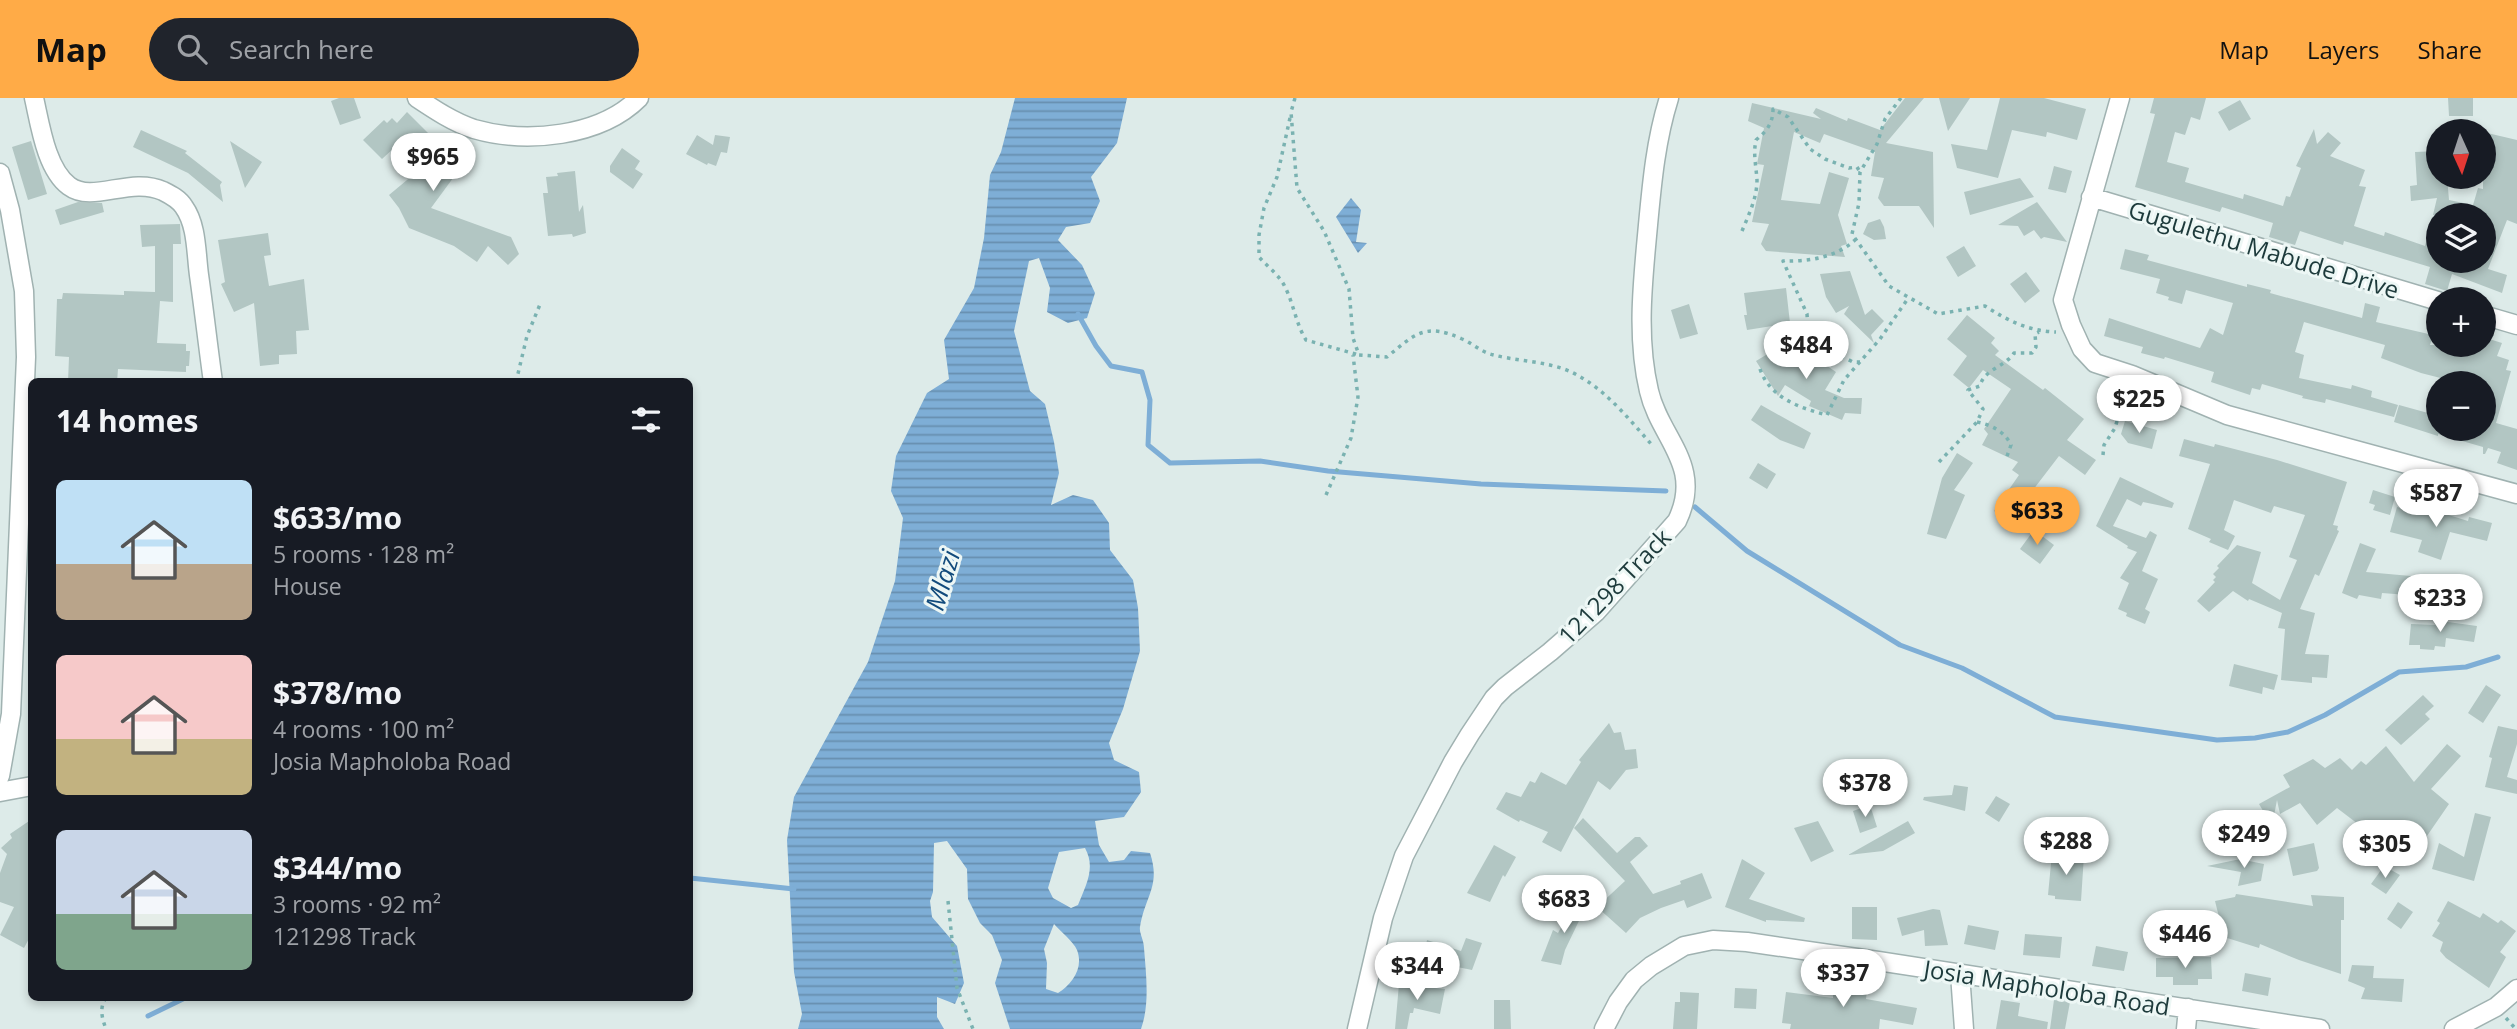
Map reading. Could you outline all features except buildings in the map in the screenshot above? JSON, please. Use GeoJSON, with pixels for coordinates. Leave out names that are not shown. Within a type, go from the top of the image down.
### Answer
{"type":"FeatureCollection","features":[{"type":"Feature","properties":{"kind":"street"},"geometry":{"type":"LineString","coordinates":[[34,98],[43,141],[59,175],[68,186],[86,193],[129,185],[144,186],[173,196],[184,206],[194,234],[212,378]]}},
{"type":"Feature","properties":{"kind":"street"},"geometry":{"type":"LineString","coordinates":[[417,98],[442,115],[475,129],[538,136],[566,133],[594,125],[625,111],[639,98]]}},
{"type":"Feature","properties":{"kind":"street","name":"121298 Track"},"geometry":{"type":"LineString","coordinates":[[1357,1029],[1383,918],[1404,856],[1470,734],[1494,698],[1505,687],[1550,653],[1596,612],[1677,521],[1683,508],[1687,492],[1679,453],[1649,394],[1644,367],[1641,316],[1659,130],[1669,98]]}},
{"type":"Feature","properties":{"kind":"street"},"geometry":{"type":"LineString","coordinates":[[2120,98],[2063,300],[2082,349],[2095,363],[2132,375],[2227,415],[2517,494]]}},
{"type":"Feature","properties":{"kind":"street"},"geometry":{"type":"LineString","coordinates":[[0,173],[15,235],[24,291],[26,357],[11,714],[0,776]]}},
{"type":"Feature","properties":{"kind":"street","name":"Gugulethu Mabude Drive"},"geometry":{"type":"LineString","coordinates":[[2091,197],[2426,298]]}},
{"type":"Feature","properties":{"kind":"street"},"geometry":{"type":"LineString","coordinates":[[2496,319],[2517,325]]}},
{"type":"Feature","properties":{"kind":"street"},"geometry":{"type":"LineString","coordinates":[[0,792],[28,787]]}},
{"type":"Feature","properties":{"kind":"street","name":"Josia Mapholoba Road"},"geometry":{"type":"LineString","coordinates":[[1604,1029],[1618,1002],[1634,980],[1671,954],[1696,942],[1713,940],[1747,942],[2320,1029]]}},
{"type":"Feature","properties":{"kind":"street"},"geometry":{"type":"LineString","coordinates":[[1960,974],[1964,1029]]}},
{"type":"Feature","properties":{"kind":"street"},"geometry":{"type":"LineString","coordinates":[[2454,1029],[2496,1007],[2517,989]]}},
{"type":"Feature","properties":{"kind":"street"},"geometry":{"type":"LineString","coordinates":[[2186,1029],[2188,1008]]}},
{"type":"Feature","properties":{"kind":"path"},"geometry":{"type":"LineString","coordinates":[[1295,98],[1277,177],[1264,208],[1259,235],[1259,257],[1284,285],[1295,312],[1298,328],[1306,340],[1356,355],[1387,357],[1416,333],[1437,330],[1462,339],[1488,354],[1568,370],[1596,388],[1622,411],[1658,452]]}},
{"type":"Feature","properties":{"kind":"path"},"geometry":{"type":"LineString","coordinates":[[1901,98],[1885,119],[1877,144],[1860,172],[1859,204],[1852,234],[1889,286],[1938,314],[1985,306],[2008,322],[2041,331],[2074,332]]}},
{"type":"Feature","properties":{"kind":"path"},"geometry":{"type":"LineString","coordinates":[[1742,230],[1753,206],[1756,187],[1753,155],[1756,139],[1773,120],[1773,109],[1788,117],[1810,149],[1838,165],[1857,167],[1860,172]]}},
{"type":"Feature","properties":{"kind":"path"},"geometry":{"type":"LineString","coordinates":[[1292,112],[1297,188],[1324,230],[1349,289],[1356,355],[1358,397],[1351,438],[1326,495]]}},
{"type":"Feature","properties":{"kind":"path"},"geometry":{"type":"LineString","coordinates":[[1856,239],[1847,248],[1819,257],[1783,261],[1807,314],[1808,328],[1818,344],[1853,362],[1862,362]]}},
{"type":"Feature","properties":{"kind":"path"},"geometry":{"type":"LineString","coordinates":[[1759,369],[1765,383],[1776,393],[1801,408],[1827,415],[1844,380],[1862,362],[1909,298]]}},
{"type":"Feature","properties":{"kind":"path"},"geometry":{"type":"LineString","coordinates":[[517,378],[527,337],[541,302]]}},
{"type":"Feature","properties":{"kind":"path"},"geometry":{"type":"LineString","coordinates":[[1939,462],[1977,422],[1983,408],[1968,390],[1980,386],[1981,379],[2009,361],[2014,353],[2032,353],[2036,347],[2035,334],[2041,331]]}},
{"type":"Feature","properties":{"kind":"path"},"geometry":{"type":"LineString","coordinates":[[2103,454],[2104,445],[2115,428],[2132,375]]}},
{"type":"Feature","properties":{"kind":"path"},"geometry":{"type":"LineString","coordinates":[[1977,422],[1988,424],[2007,436],[2011,445],[2006,459]]}},
{"type":"Feature","properties":{"kind":"path"},"geometry":{"type":"LineString","coordinates":[[948,901],[957,988],[973,1029]]}},
{"type":"Feature","properties":{"kind":"path"},"geometry":{"type":"LineString","coordinates":[[104,1001],[102,1017],[106,1029]]}},
{"type":"Feature","properties":{"kind":"water","name":"Mlazi"},"geometry":{"type":"Polygon","coordinates":[[[1015,98],[1127,98],[1117,143],[1091,177],[1100,201],[1090,223],[1066,227],[1058,240],[1082,265],[1095,293],[1087,318],[1068,323],[1047,312],[1050,288],[1039,258],[1029,261],[1014,331],[1030,391],[1045,404],[1054,442],[1059,473],[1051,505],[1073,495],[1093,500],[1109,523],[1110,550],[1133,580],[1138,608],[1140,651],[1123,709],[1109,743],[1114,760],[1139,772],[1141,792],[1124,817],[1095,821],[1099,845],[1109,862],[1124,860],[1131,851],[1150,853],[1153,864],[1153,883],[1140,927],[1146,978],[1144,1019],[1141,1029],[1010,1029],[995,983],[1002,960],[992,935],[980,923],[968,899],[967,869],[947,841],[934,843],[933,892],[930,901],[932,917],[957,946],[964,983],[955,1004],[937,997],[937,1017],[944,1029],[798,1029],[802,1014],[794,972],[787,840],[794,797],[868,662],[895,581],[903,518],[891,491],[896,456],[927,393],[949,379],[944,340],[974,288],[984,238],[990,175],[1001,152],[1015,98]],[[1085,848],[1059,852],[1048,888],[1053,898],[1071,908],[1078,905],[1089,876],[1090,863],[1085,848]],[[1054,924],[1044,949],[1047,963],[1046,989],[1058,993],[1075,975],[1079,957],[1073,943],[1054,924]]]}},
{"type":"Feature","properties":{"kind":"water"},"geometry":{"type":"Polygon","coordinates":[[[1351,198],[1361,210],[1356,242],[1367,243],[1358,253],[1336,217],[1351,198]]]}},
{"type":"Feature","properties":{"kind":"waterway"},"geometry":{"type":"LineString","coordinates":[[1078,314],[1111,366],[1142,372],[1150,400],[1148,445],[1170,463],[1260,461],[1328,471],[1481,484],[1666,491]]}},
{"type":"Feature","properties":{"kind":"waterway"},"geometry":{"type":"LineString","coordinates":[[1695,507],[1747,551],[1900,645],[1962,668],[2055,717],[2217,740],[2255,738],[2288,732],[2325,715],[2399,672],[2466,667],[2498,657]]}},
{"type":"Feature","properties":{"kind":"waterway"},"geometry":{"type":"LineString","coordinates":[[693,878],[794,889]]}},
{"type":"Feature","properties":{"kind":"waterway"},"geometry":{"type":"LineString","coordinates":[[148,1016],[179,1001]]}}]}
